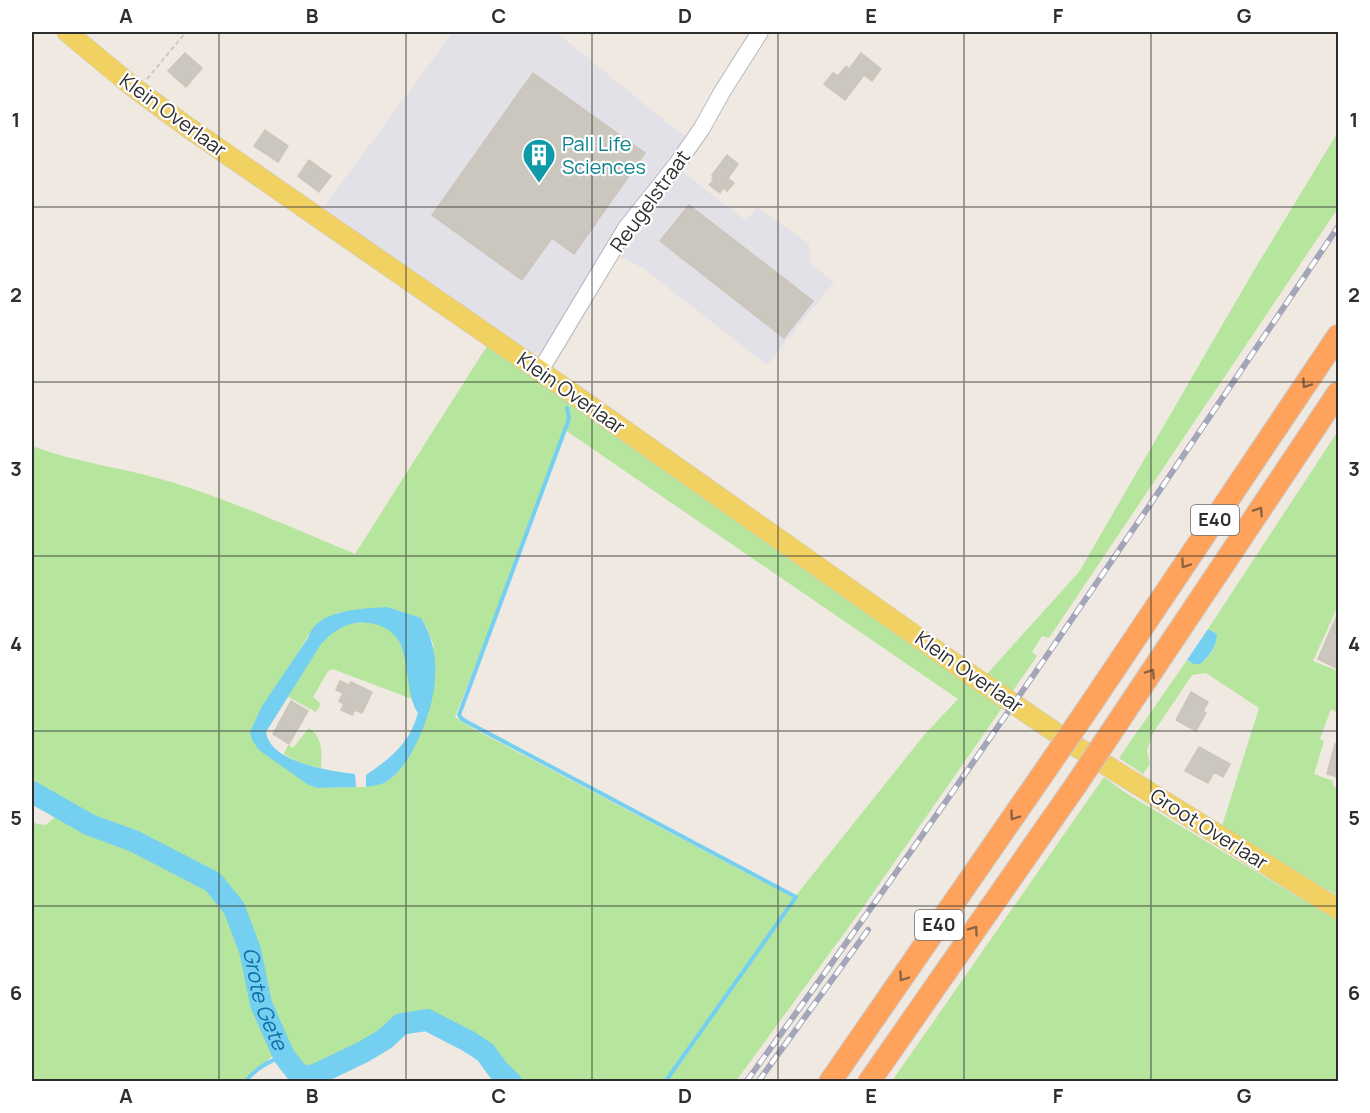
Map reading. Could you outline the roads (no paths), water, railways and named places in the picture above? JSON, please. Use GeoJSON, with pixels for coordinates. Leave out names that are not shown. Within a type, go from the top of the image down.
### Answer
{"type":"FeatureCollection","features":[{"type":"Feature","properties":{"kind":"highway","name":"E40"},"geometry":{"type":"LineString","coordinates":[[830,1082],[1091,704],[1338,336]]}},
{"type":"Feature","properties":{"kind":"highway","name":"E40"},"geometry":{"type":"LineString","coordinates":[[869,1082],[1076,784],[1338,393]]}},
{"type":"Feature","properties":{"kind":"main road","name":"Klein Overlaar"},"geometry":{"type":"LineString","coordinates":[[67,32],[137,90],[974,677],[1080,748]]}},
{"type":"Feature","properties":{"kind":"main road","name":"Groot Overlaar"},"geometry":{"type":"LineString","coordinates":[[1080,748],[1338,909]]}},
{"type":"Feature","properties":{"kind":"street","name":"Reugelstraat"},"geometry":{"type":"LineString","coordinates":[[540,371],[626,228],[677,164],[702,128],[760,32]]}},
{"type":"Feature","properties":{"kind":"water"},"geometry":{"type":"Polygon","coordinates":[[[387,607],[421,618],[429,634],[433,650],[435,683],[432,700],[414,748],[409,758],[393,776],[384,783],[366,787],[366,775],[383,763],[404,742],[418,713],[412,701],[405,659],[395,636],[385,628],[369,623],[355,623],[342,627],[321,644],[266,732],[270,743],[290,758],[317,768],[355,774],[356,787],[317,788],[307,784],[259,750],[250,732],[262,706],[313,628],[320,621],[341,612],[387,607]]]}},
{"type":"Feature","properties":{"kind":"water"},"geometry":{"type":"Polygon","coordinates":[[[1208,629],[1217,634],[1214,647],[1200,664],[1194,664],[1187,660],[1208,629]]]}},
{"type":"Feature","properties":{"kind":"waterway"},"geometry":{"type":"LineString","coordinates":[[567,408],[569,419],[459,715],[467,722],[796,897],[665,1082]]}},
{"type":"Feature","properties":{"kind":"waterway","name":"Grote Gete"},"geometry":{"type":"LineString","coordinates":[[32,792],[90,825],[134,841],[213,882],[234,908],[250,950],[261,1004],[284,1056],[298,1074],[311,1077],[363,1052],[385,1039],[401,1024],[427,1020],[485,1052],[499,1071],[511,1082]]}},
{"type":"Feature","properties":{"kind":"waterway"},"geometry":{"type":"LineString","coordinates":[[245,1082],[263,1066],[284,1056]]}},
{"type":"Feature","properties":{"kind":"railway"},"geometry":{"type":"LineString","coordinates":[[746,1082],[972,764],[1338,227]]}},
{"type":"Feature","properties":{"kind":"railway"},"geometry":{"type":"LineString","coordinates":[[758,1082],[868,930]]}},
{"type":"Feature","properties":{"kind":"place","name":"Pall Life Sciences"},"geometry":{"type":"Point","coordinates":[539,184]}}]}
